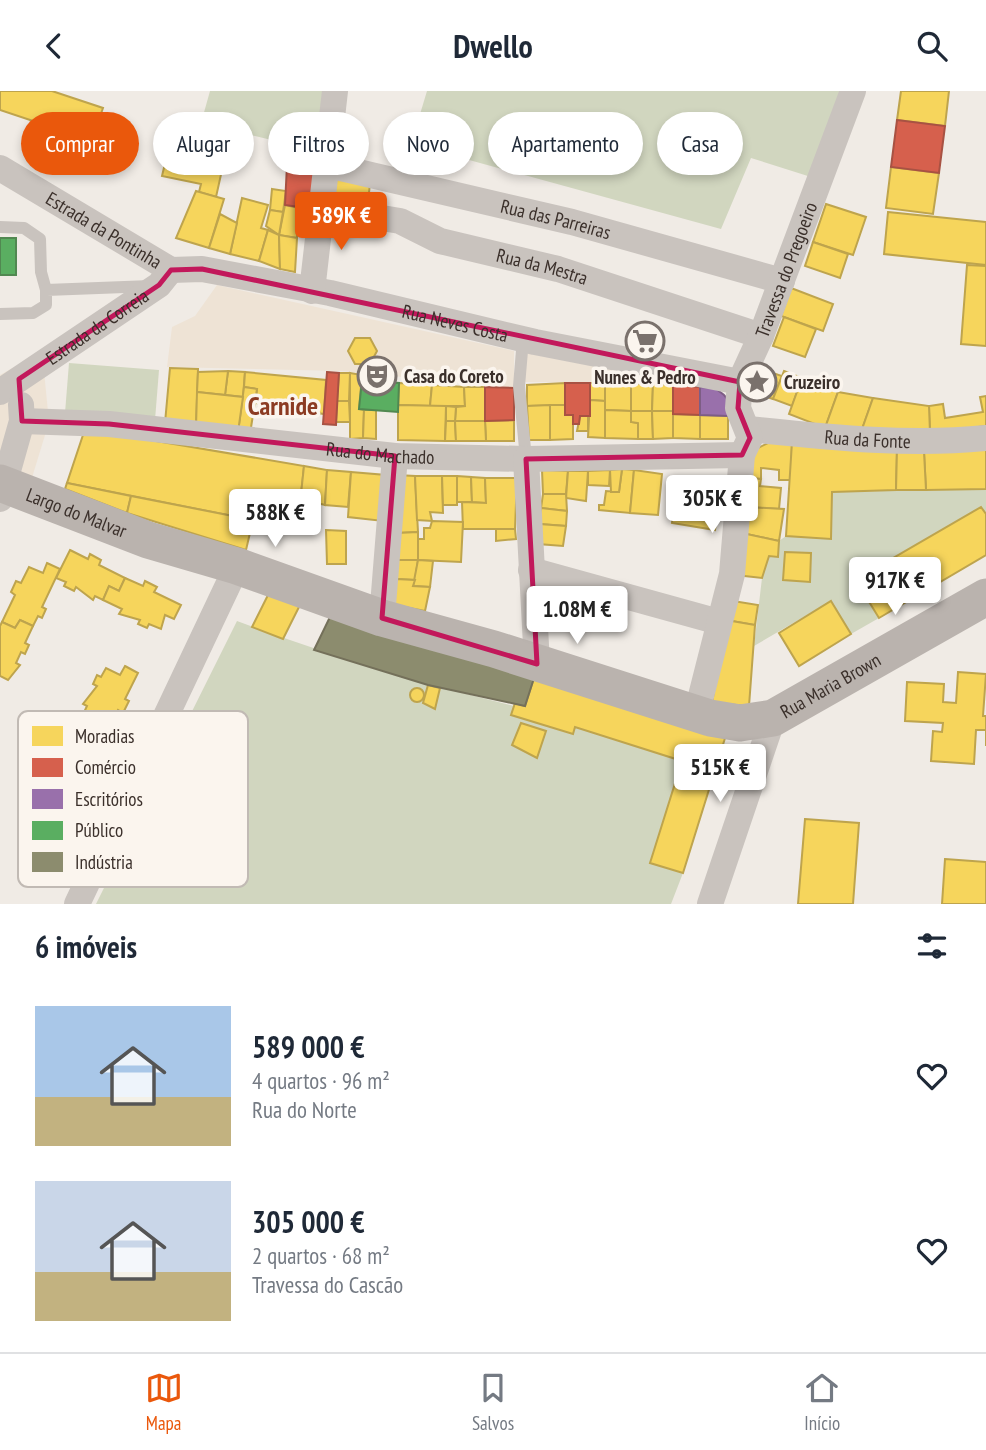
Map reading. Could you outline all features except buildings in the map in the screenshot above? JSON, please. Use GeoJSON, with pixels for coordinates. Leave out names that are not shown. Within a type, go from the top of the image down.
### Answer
{"type":"FeatureCollection","features":[{"type":"Feature","properties":{"kind":"main road","name":"Largo do Malvar"},"geometry":{"type":"LineString","coordinates":[[2,494],[237,566],[382,618],[710,717],[740,723],[773,718]]}},
{"type":"Feature","properties":{"kind":"main road","name":"Rua Maria Brown"},"geometry":{"type":"LineString","coordinates":[[773,718],[986,597]]}},
{"type":"Feature","properties":{"kind":"street","name":"Travessa do Pregoeiro"},"geometry":{"type":"LineString","coordinates":[[701,696],[732,574],[744,422],[761,335],[853,91]]}},
{"type":"Feature","properties":{"kind":"street","name":"Estrada da Pontinha"},"geometry":{"type":"LineString","coordinates":[[0,168],[165,277]]}},
{"type":"Feature","properties":{"kind":"street","name":"Rua das Parreiras"},"geometry":{"type":"LineString","coordinates":[[369,174],[572,222],[782,281]]}},
{"type":"Feature","properties":{"kind":"street"},"geometry":{"type":"LineString","coordinates":[[313,291],[327,175]]}},
{"type":"Feature","properties":{"kind":"street"},"geometry":{"type":"LineString","coordinates":[[400,221],[410,184]]}},
{"type":"Feature","properties":{"kind":"street","name":"Rua da Mestra"},"geometry":{"type":"LineString","coordinates":[[322,208],[400,221],[440,241],[558,269],[761,335]]}},
{"type":"Feature","properties":{"kind":"street","name":"Rua Neves Costa"},"geometry":{"type":"LineString","coordinates":[[165,277],[202,269],[313,291],[523,339],[744,422]]}},
{"type":"Feature","properties":{"kind":"street","name":"Estrada da Correia"},"geometry":{"type":"LineString","coordinates":[[2,494],[22,421],[10,385],[165,277]]}},
{"type":"Feature","properties":{"kind":"street","name":"Rua do Machado"},"geometry":{"type":"LineString","coordinates":[[22,421],[109,423],[395,456],[526,459],[744,422]]}},
{"type":"Feature","properties":{"kind":"street","name":"Rua da Fonte"},"geometry":{"type":"LineString","coordinates":[[744,422],[821,437],[946,442],[986,438]]}},
{"type":"Feature","properties":{"kind":"street"},"geometry":{"type":"LineString","coordinates":[[382,618],[395,456]]}},
{"type":"Feature","properties":{"kind":"street"},"geometry":{"type":"LineString","coordinates":[[526,459],[537,664]]}},
{"type":"Feature","properties":{"kind":"street"},"geometry":{"type":"LineString","coordinates":[[168,711],[237,566]]}},
{"type":"Feature","properties":{"kind":"street"},"geometry":{"type":"LineString","coordinates":[[531,570],[719,622]]}},
{"type":"Feature","properties":{"kind":"street","name":"Rua Maria Brown"},"geometry":{"type":"LineString","coordinates":[[710,904],[773,718]]}},
{"type":"Feature","properties":{"kind":"street"},"geometry":{"type":"LineString","coordinates":[[76,904],[84,887]]}},
{"type":"Feature","properties":{"kind":"lane"},"geometry":{"type":"LineString","coordinates":[[0,227],[24,228],[40,239],[46,291],[46,306],[33,313],[0,314]]}},
{"type":"Feature","properties":{"kind":"lane"},"geometry":{"type":"LineString","coordinates":[[46,291],[165,277]]}},
{"type":"Feature","properties":{"kind":"lane"},"geometry":{"type":"LineString","coordinates":[[523,339],[519,386],[526,459]]}},
{"type":"Feature","properties":{"kind":"highlighted area"},"geometry":{"type":"Polygon","coordinates":[[[202,269],[740,382],[738,408],[750,438],[742,455],[526,459],[537,664],[382,618],[395,456],[109,424],[22,421],[19,379],[159,285],[171,270],[202,269]]]}},
{"type":"Feature","properties":{"kind":"green space"},"geometry":{"type":"Polygon","coordinates":[[[210,91],[325,91],[322,112],[268,112],[268,139],[254,136],[254,112],[204,112],[210,91]]]}},
{"type":"Feature","properties":{"kind":"green space"},"geometry":{"type":"Polygon","coordinates":[[[427,91],[842,91],[811,177],[751,158],[721,229],[524,175],[643,175],[643,112],[488,112],[488,165],[474,161],[474,112],[421,112],[427,91]]]}},
{"type":"Feature","properties":{"kind":"green space"},"geometry":{"type":"Polygon","coordinates":[[[69,363],[159,370],[155,420],[65,413],[69,363]]]}},
{"type":"Feature","properties":{"kind":"green space"},"geometry":{"type":"Polygon","coordinates":[[[986,489],[986,514],[981,507],[883,564],[889,576],[863,592],[879,618],[851,634],[831,601],[754,646],[762,578],[769,556],[778,557],[779,541],[786,536],[831,539],[832,492],[986,489]]]}},
{"type":"Feature","properties":{"kind":"green space"},"geometry":{"type":"Polygon","coordinates":[[[237,621],[374,668],[514,706],[511,715],[568,733],[573,734],[575,727],[682,761],[650,862],[683,873],[671,904],[96,904],[104,887],[248,887],[248,711],[192,711],[237,621]]]}},
{"type":"Feature","properties":{"kind":"shaded area"},"geometry":{"type":"Polygon","coordinates":[[[217,285],[514,351],[514,388],[341,371],[167,367],[172,327],[195,316],[217,285]]]}},
{"type":"Feature","properties":{"kind":"shaded area"},"geometry":{"type":"Polygon","coordinates":[[[39,353],[43,361],[49,422],[27,494],[0,483],[0,375],[39,353]]]}},
{"type":"Feature","properties":{"kind":"shaded area"},"geometry":{"type":"Polygon","coordinates":[[[526,353],[660,379],[660,382],[524,382],[526,353]]]}},
{"type":"Feature","properties":{"kind":"place","name":"Nunes & Pedro"},"geometry":{"type":"Point","coordinates":[645,341]}},
{"type":"Feature","properties":{"kind":"place","name":"Casa do Coreto"},"geometry":{"type":"Point","coordinates":[377,376]}},
{"type":"Feature","properties":{"kind":"place","name":"Cruzeiro"},"geometry":{"type":"Point","coordinates":[757,382]}},
{"type":"Feature","properties":{"kind":"district","name":"Carnide"},"geometry":{"type":"Point","coordinates":[283,405]}}]}
